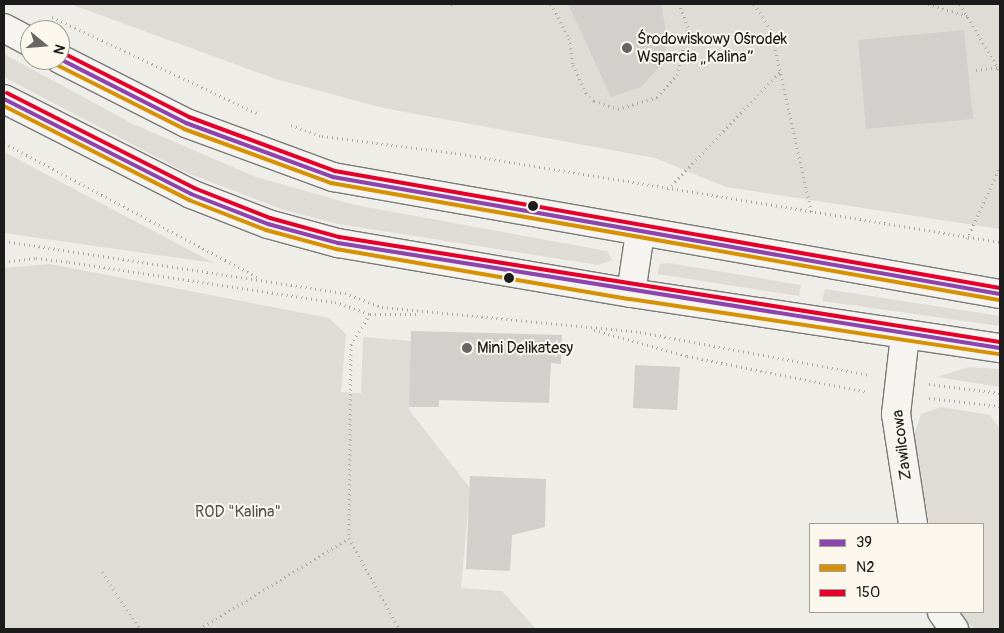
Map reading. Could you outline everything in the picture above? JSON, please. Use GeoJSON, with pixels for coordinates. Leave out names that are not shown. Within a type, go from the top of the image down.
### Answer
{"type":"FeatureCollection","features":[{"type":"Feature","properties":{"kind":"main road"},"geometry":{"type":"LineString","coordinates":[[4,28],[20,37]]}},
{"type":"Feature","properties":{"kind":"main road"},"geometry":{"type":"LineString","coordinates":[[70,64],[186,124],[333,177],[640,233],[1000,294]]}},
{"type":"Feature","properties":{"kind":"main road"},"geometry":{"type":"LineString","coordinates":[[4,99],[163,181],[268,224],[365,250],[631,293],[1000,348]]}},
{"type":"Feature","properties":{"kind":"main road"},"geometry":{"type":"LineString","coordinates":[[631,293],[640,233]]}},
{"type":"Feature","properties":{"kind":"main road","name":"Zawilcowa"},"geometry":{"type":"LineString","coordinates":[[905,335],[896,414],[913,523]]}},
{"type":"Feature","properties":{"kind":"main road"},"geometry":{"type":"LineString","coordinates":[[932,613],[934,629]]}},
{"type":"Feature","properties":{"kind":"main road"},"geometry":{"type":"LineString","coordinates":[[943,613],[954,629]]}},
{"type":"Feature","properties":{"kind":"path"},"geometry":{"type":"LineString","coordinates":[[450,4],[455,4]]}},
{"type":"Feature","properties":{"kind":"path"},"geometry":{"type":"LineString","coordinates":[[551,4],[569,38],[572,65],[586,93],[606,108],[618,110],[657,97],[677,75],[688,27],[679,4]]}},
{"type":"Feature","properties":{"kind":"path"},"geometry":{"type":"LineString","coordinates":[[754,4],[771,30],[812,214]]}},
{"type":"Feature","properties":{"kind":"path"},"geometry":{"type":"LineString","coordinates":[[928,4],[967,16]]}},
{"type":"Feature","properties":{"kind":"path"},"geometry":{"type":"LineString","coordinates":[[960,4],[1000,69],[976,70]]}},
{"type":"Feature","properties":{"kind":"path"},"geometry":{"type":"LineString","coordinates":[[47,15],[265,117]]}},
{"type":"Feature","properties":{"kind":"path"},"geometry":{"type":"LineString","coordinates":[[667,190],[780,72]]}},
{"type":"Feature","properties":{"kind":"path"},"geometry":{"type":"LineString","coordinates":[[281,122],[322,136],[455,153],[812,214],[1000,242]]}},
{"type":"Feature","properties":{"kind":"path"},"geometry":{"type":"LineString","coordinates":[[4,143],[261,278]]}},
{"type":"Feature","properties":{"kind":"path"},"geometry":{"type":"LineString","coordinates":[[967,238],[999,173],[1000,167]]}},
{"type":"Feature","properties":{"kind":"path"},"geometry":{"type":"LineString","coordinates":[[4,241],[261,278],[429,314]]}},
{"type":"Feature","properties":{"kind":"path"},"geometry":{"type":"LineString","coordinates":[[4,262],[36,258],[69,262],[335,302],[370,314],[429,314],[640,332],[900,380],[1000,393]]}},
{"type":"Feature","properties":{"kind":"path"},"geometry":{"type":"LineString","coordinates":[[370,314],[351,344],[349,538],[399,629]]}},
{"type":"Feature","properties":{"kind":"path"},"geometry":{"type":"LineString","coordinates":[[584,328],[687,356],[793,376]]}},
{"type":"Feature","properties":{"kind":"path"},"geometry":{"type":"LineString","coordinates":[[199,629],[349,538]]}},
{"type":"Feature","properties":{"kind":"path"},"geometry":{"type":"LineString","coordinates":[[102,572],[140,629]]}},
{"type":"Feature","properties":{"kind":"green space"},"geometry":{"type":"Polygon","coordinates":[[[70,4],[1000,4],[1000,229],[726,187],[655,158],[383,108],[276,79],[70,4]]]}},
{"type":"Feature","properties":{"kind":"green space"},"geometry":{"type":"Polygon","coordinates":[[[4,54],[20,63],[20,70],[33,70],[133,124],[256,177],[355,205],[607,251],[612,260],[598,265],[338,224],[281,209],[185,172],[4,77],[4,54]]]}},
{"type":"Feature","properties":{"kind":"green space"},"geometry":{"type":"Polygon","coordinates":[[[4,152],[214,263],[4,233],[4,152]]]}},
{"type":"Feature","properties":{"kind":"green space"},"geometry":{"type":"Polygon","coordinates":[[[669,263],[801,285],[799,296],[657,274],[660,264],[669,263]]]}},
{"type":"Feature","properties":{"kind":"green space","name":"ROD \"Kalina\""},"geometry":{"type":"Polygon","coordinates":[[[50,264],[329,318],[346,334],[341,392],[361,393],[363,337],[411,341],[409,410],[470,488],[461,588],[502,591],[536,629],[4,629],[4,268],[50,264]]]}},
{"type":"Feature","properties":{"kind":"green space"},"geometry":{"type":"Polygon","coordinates":[[[825,289],[1000,316],[1000,326],[822,301],[825,289]]]}},
{"type":"Feature","properties":{"kind":"green space"},"geometry":{"type":"Polygon","coordinates":[[[969,367],[1000,369],[1000,387],[937,377],[969,367]]]}},
{"type":"Feature","properties":{"kind":"green space"},"geometry":{"type":"Polygon","coordinates":[[[941,407],[990,415],[1000,429],[1000,629],[974,629],[959,613],[984,613],[984,523],[929,523],[914,435],[921,414],[941,407]]]}},
{"type":"Feature","properties":{"kind":"building","name":"Środowiskowy Ośrodek Wsparcia „Kalina”"},"geometry":{"type":"Polygon","coordinates":[[[568,4],[661,4],[668,41],[661,65],[641,87],[611,97],[568,4]]]}},
{"type":"Feature","properties":{"kind":"building"},"geometry":{"type":"Polygon","coordinates":[[[964,30],[973,119],[866,129],[858,40],[964,30]]]}},
{"type":"Feature","properties":{"kind":"building"},"geometry":{"type":"Polygon","coordinates":[[[411,331],[562,335],[561,364],[551,363],[549,403],[439,400],[439,407],[409,407],[411,331]]]}},
{"type":"Feature","properties":{"kind":"building"},"geometry":{"type":"Polygon","coordinates":[[[635,365],[680,367],[677,410],[633,408],[635,365]]]}},
{"type":"Feature","properties":{"kind":"building"},"geometry":{"type":"Polygon","coordinates":[[[470,476],[546,479],[545,527],[512,535],[510,571],[466,569],[470,476]]]}},
{"type":"Feature","properties":{"kind":"transit line","name":"150"},"geometry":{"type":"LineString","coordinates":[[70,57],[189,117],[335,171],[1000,288]]}},
{"type":"Feature","properties":{"kind":"transit line","name":"39"},"geometry":{"type":"LineString","coordinates":[[70,64],[186,123],[333,177],[1000,294]]}},
{"type":"Feature","properties":{"kind":"transit line","name":"N2"},"geometry":{"type":"LineString","coordinates":[[67,70],[184,129],[331,183],[999,300]]}},
{"type":"Feature","properties":{"kind":"transit line","name":"150"},"geometry":{"type":"LineString","coordinates":[[7,93],[194,188],[270,218],[339,237],[1000,342]]}},
{"type":"Feature","properties":{"kind":"transit line","name":"39"},"geometry":{"type":"LineString","coordinates":[[4,99],[191,194],[268,224],[338,243],[1000,348]]}},
{"type":"Feature","properties":{"kind":"transit line","name":"N2"},"geometry":{"type":"LineString","coordinates":[[4,106],[189,200],[266,230],[336,249],[630,299],[999,354]]}},
{"type":"Feature","properties":{"kind":"place","name":"Środowiskowy Ośrodek Wsparcia „Kalina”"},"geometry":{"type":"Point","coordinates":[627,48]}},
{"type":"Feature","properties":{"kind":"place","name":"Mini Delikatesy"},"geometry":{"type":"Point","coordinates":[467,348]}}]}
